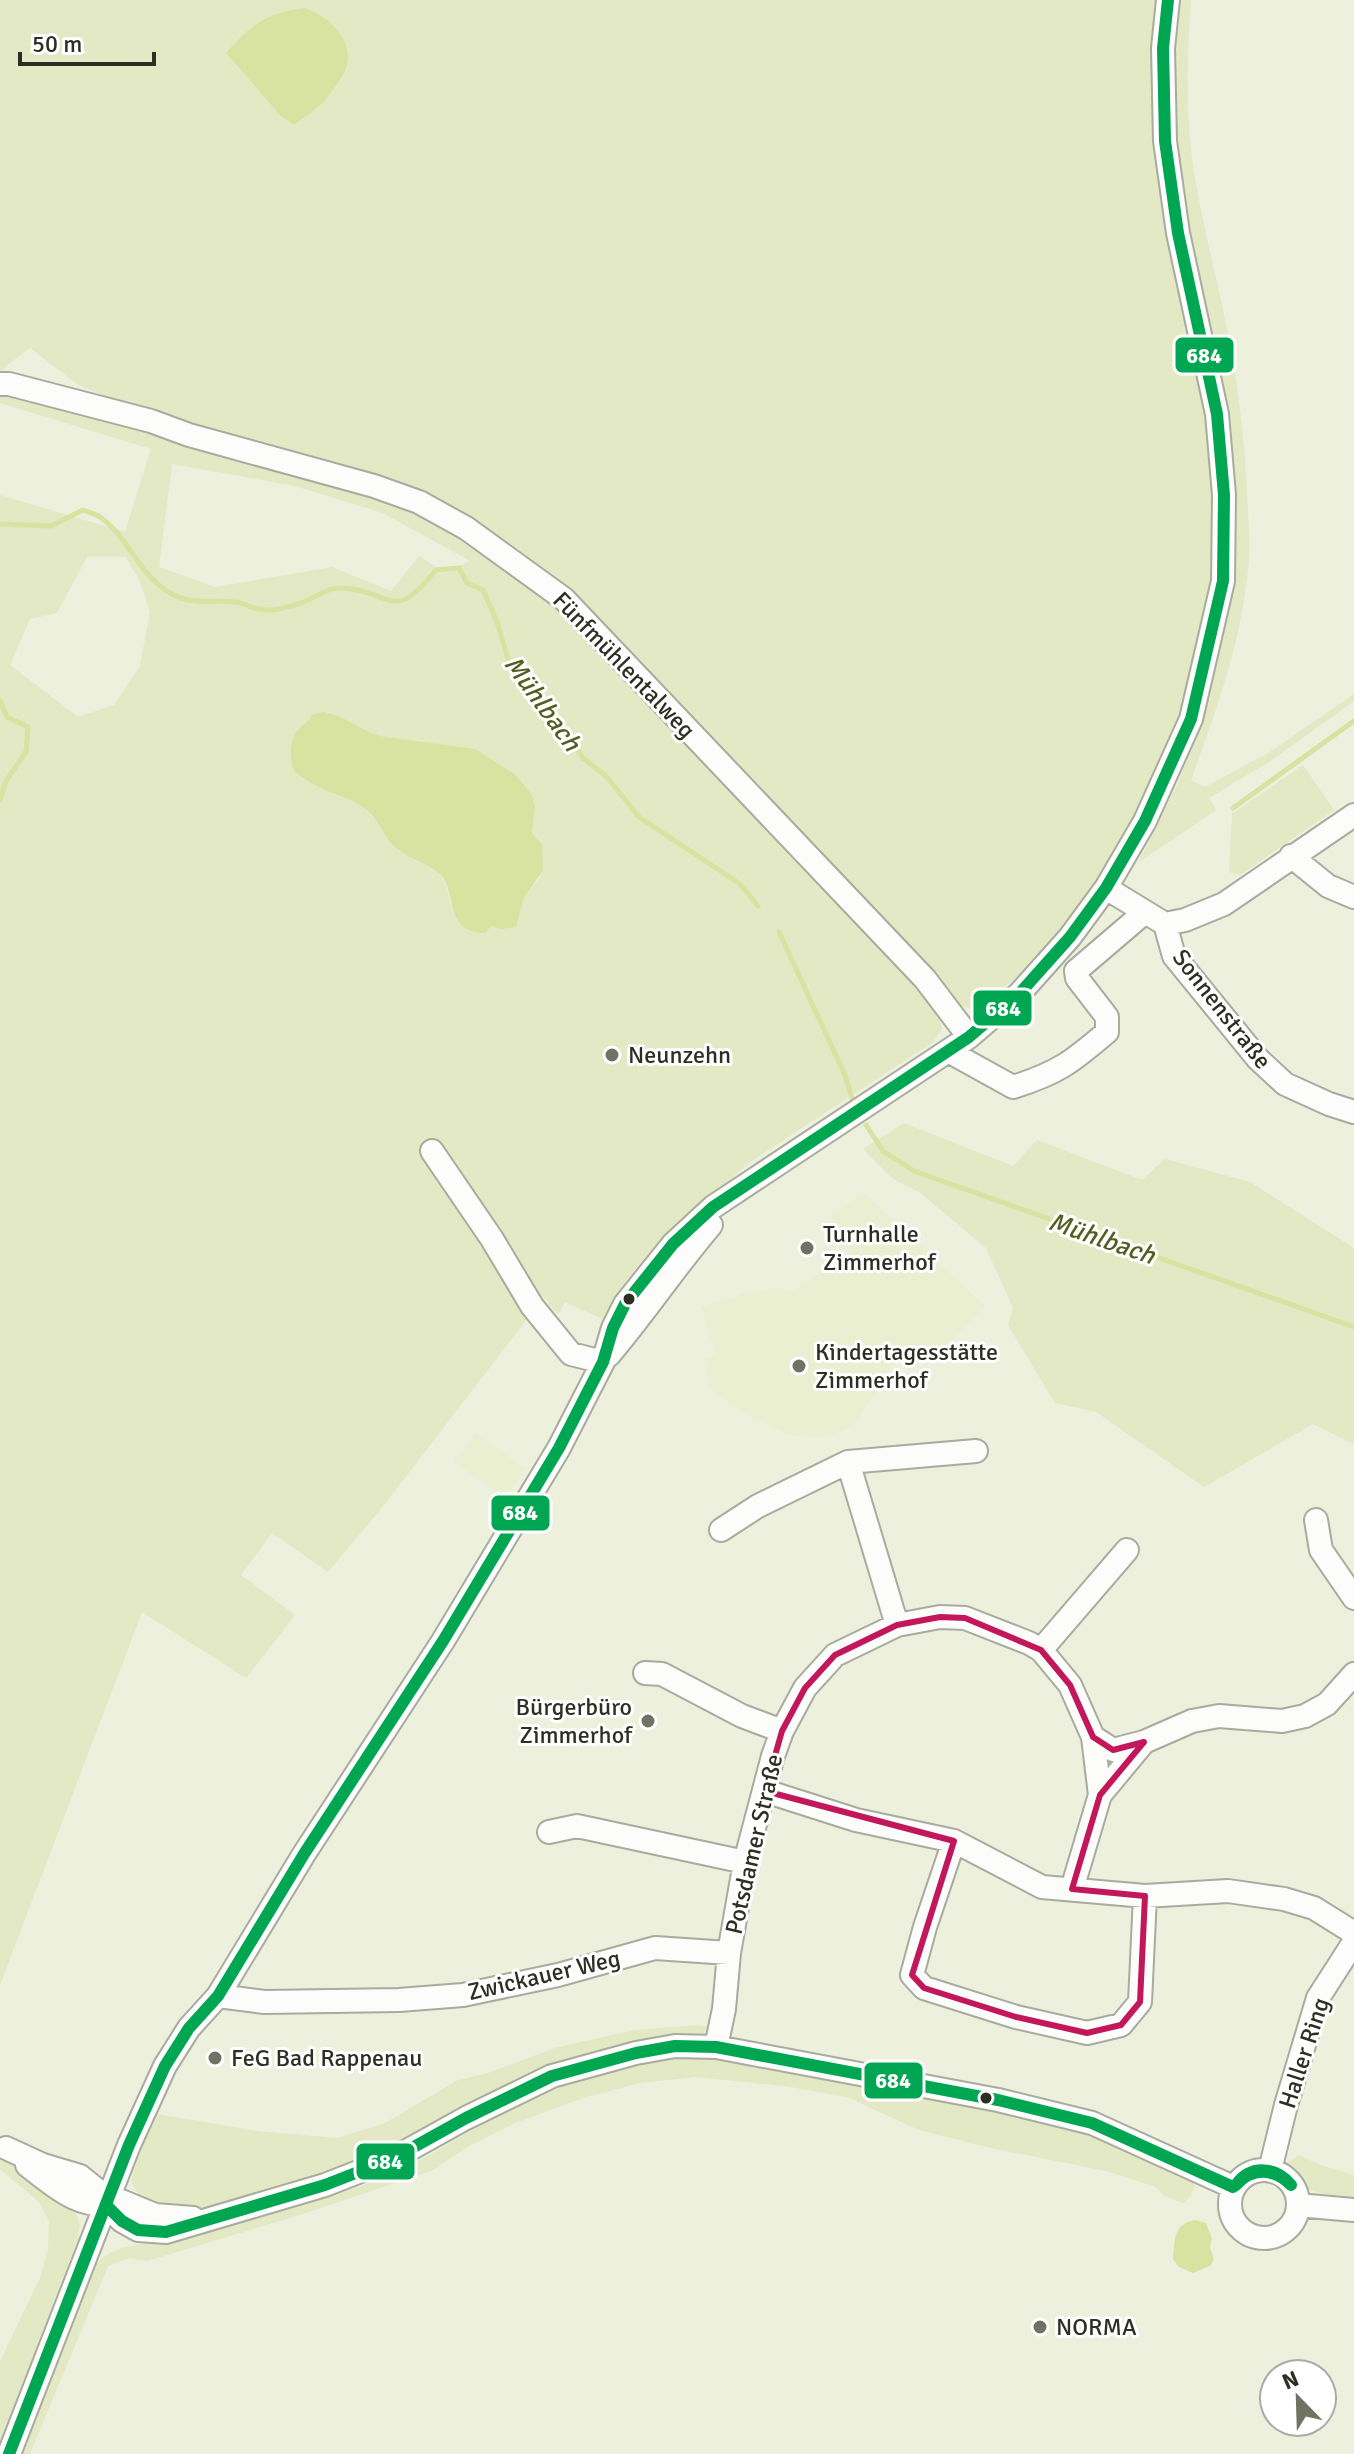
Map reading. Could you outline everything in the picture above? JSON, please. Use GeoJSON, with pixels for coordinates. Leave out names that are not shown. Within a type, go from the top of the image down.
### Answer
{"type":"FeatureCollection","features":[{"type":"Feature","properties":{"kind":"street"},"geometry":{"type":"LineString","coordinates":[[9,2454],[129,2145],[165,2066],[189,2028],[218,1996],[304,1854],[450,1630],[559,1448],[603,1362],[613,1328],[625,1304],[673,1244],[713,1207],[969,1037],[1020,993],[1070,937],[1106,888],[1145,821],[1171,767],[1191,719],[1223,581],[1224,495],[1217,414],[1178,233],[1165,141],[1163,48],[1168,0]]}},
{"type":"Feature","properties":{"kind":"street","name":"Fünfmühlentalweg"},"geometry":{"type":"LineString","coordinates":[[0,384],[74,400],[374,486],[419,502],[466,528],[564,599],[925,979],[969,1037]]}},
{"type":"Feature","properties":{"kind":"street"},"geometry":{"type":"LineString","coordinates":[[1165,924],[1185,920],[1224,904],[1354,815]]}},
{"type":"Feature","properties":{"kind":"street"},"geometry":{"type":"LineString","coordinates":[[1291,856],[1328,886],[1354,897]]}},
{"type":"Feature","properties":{"kind":"street","name":"Sonnenstraße"},"geometry":{"type":"LineString","coordinates":[[1106,888],[1165,924],[1174,956],[1258,1059],[1285,1084],[1354,1112]]}},
{"type":"Feature","properties":{"kind":"street"},"geometry":{"type":"LineString","coordinates":[[948,1051],[1013,1087],[1041,1079],[1066,1067],[1107,1032],[1107,1017],[1077,978],[1076,971],[1145,912]]}},
{"type":"Feature","properties":{"kind":"street"},"geometry":{"type":"LineString","coordinates":[[432,1151],[492,1239],[532,1306],[571,1354],[603,1362]]}},
{"type":"Feature","properties":{"kind":"street"},"geometry":{"type":"LineString","coordinates":[[721,1530],[758,1506],[848,1462],[976,1451]]}},
{"type":"Feature","properties":{"kind":"street"},"geometry":{"type":"LineString","coordinates":[[848,1462],[897,1625]]}},
{"type":"Feature","properties":{"kind":"street"},"geometry":{"type":"LineString","coordinates":[[1316,1520],[1321,1550],[1354,1598]]}},
{"type":"Feature","properties":{"kind":"street"},"geometry":{"type":"LineString","coordinates":[[1041,1650],[1127,1550]]}},
{"type":"Feature","properties":{"kind":"street","name":"Potsdamer Straße"},"geometry":{"type":"LineString","coordinates":[[716,2047],[745,1862],[782,1731],[805,1688],[835,1655],[897,1625],[940,1617],[965,1618],[1002,1630],[1041,1650],[1070,1685],[1093,1737],[1100,1795]]}},
{"type":"Feature","properties":{"kind":"street"},"geometry":{"type":"LineString","coordinates":[[645,1673],[662,1674],[742,1716],[782,1731]]}},
{"type":"Feature","properties":{"kind":"street"},"geometry":{"type":"LineString","coordinates":[[1093,1737],[1113,1750],[1144,1742],[1192,1721],[1219,1716],[1282,1721],[1305,1716],[1327,1704],[1354,1674]]}},
{"type":"Feature","properties":{"kind":"street"},"geometry":{"type":"LineString","coordinates":[[1072,1889],[1100,1795],[1144,1742]]}},
{"type":"Feature","properties":{"kind":"street"},"geometry":{"type":"LineString","coordinates":[[765,1791],[856,1820],[954,1841],[1042,1887],[1145,1896],[1228,1891],[1284,1899],[1314,1908],[1354,1933]]}},
{"type":"Feature","properties":{"kind":"street"},"geometry":{"type":"LineString","coordinates":[[549,1832],[577,1826],[745,1862]]}},
{"type":"Feature","properties":{"kind":"street"},"geometry":{"type":"LineString","coordinates":[[954,1841],[912,1975],[924,1988],[1016,2017],[1087,2033],[1121,2025],[1140,2002],[1145,1896]]}},
{"type":"Feature","properties":{"kind":"street","name":"Haller Ring"},"geometry":{"type":"LineString","coordinates":[[1270,2170],[1318,1998],[1354,1942]]}},
{"type":"Feature","properties":{"kind":"street","name":"Zwickauer Weg"},"geometry":{"type":"LineString","coordinates":[[218,1996],[264,2002],[463,1995],[558,1975],[655,1948],[729,1953]]}},
{"type":"Feature","properties":{"kind":"street"},"geometry":{"type":"LineString","coordinates":[[3,2146],[43,2165],[80,2176],[96,2189],[122,2221],[138,2230],[166,2232],[325,2185],[394,2158],[552,2076],[636,2053],[675,2046],[716,2047],[998,2100],[1092,2123],[1233,2187]]}},
{"type":"Feature","properties":{"kind":"street"},"geometry":{"type":"LineString","coordinates":[[1270,2170],[1291,2182],[1297,2193],[1298,2205],[1293,2223],[1286,2231],[1278,2236],[1259,2239],[1240,2230],[1229,2210],[1233,2187],[1249,2173],[1270,2170]]}},
{"type":"Feature","properties":{"kind":"street"},"geometry":{"type":"LineString","coordinates":[[1298,2205],[1354,2210]]}},
{"type":"Feature","properties":{"kind":"highlighted area"},"geometry":{"type":"Polygon","coordinates":[[[940,1617],[965,1618],[1041,1650],[1070,1685],[1093,1737],[1113,1750],[1144,1742],[1100,1795],[1072,1889],[1145,1896],[1140,2002],[1121,2025],[1087,2033],[1016,2017],[924,1988],[912,1975],[954,1841],[765,1791],[782,1731],[805,1688],[835,1655],[897,1625],[940,1617]]]}},
{"type":"Feature","properties":{"kind":"shaded area"},"geometry":{"type":"Polygon","coordinates":[[[0,0],[1157,0],[1212,433],[1216,506],[1213,562],[1193,670],[1157,773],[1133,823],[1105,870],[1052,942],[979,1010],[961,1006],[559,584],[483,527],[417,490],[347,466],[237,439],[121,403],[77,384],[30,348],[6,366],[0,375],[0,0]]]}},
{"type":"Feature","properties":{"kind":"shaded area"},"geometry":{"type":"Polygon","coordinates":[[[1178,0],[1191,0],[1188,70],[1190,139],[1237,389],[1249,540],[1240,624],[1218,703],[1191,780],[1205,787],[1268,753],[1354,694],[1354,701],[1272,760],[1209,798],[1216,810],[1139,862],[1179,781],[1207,705],[1229,606],[1235,513],[1231,423],[1190,230],[1179,149],[1173,79],[1178,0]]]}},
{"type":"Feature","properties":{"kind":"shaded area"},"geometry":{"type":"Polygon","coordinates":[[[305,8],[327,20],[340,33],[347,48],[348,62],[327,97],[294,125],[281,116],[226,53],[261,22],[280,13],[305,8]]]}},
{"type":"Feature","properties":{"kind":"shaded area"},"geometry":{"type":"Polygon","coordinates":[[[0,385],[361,491],[442,526],[487,554],[560,612],[937,1008],[942,1029],[933,1042],[750,1162],[652,1249],[624,1283],[605,1320],[565,1302],[558,1315],[544,1297],[381,1509],[328,1572],[272,1533],[241,1575],[295,1615],[246,1678],[142,1612],[0,1985],[0,495],[125,532],[151,449],[0,403],[0,385]],[[172,464],[159,567],[215,587],[332,567],[391,591],[419,556],[445,573],[470,561],[383,513],[295,486],[172,464]],[[87,557],[57,613],[30,619],[10,665],[78,717],[114,705],[140,666],[150,612],[140,581],[126,557],[87,557]],[[325,712],[302,729],[291,751],[294,771],[316,786],[360,805],[399,850],[436,871],[445,882],[453,910],[463,926],[472,931],[485,932],[491,926],[516,927],[524,898],[540,877],[532,833],[535,807],[532,795],[516,775],[476,749],[380,736],[325,712]]]}},
{"type":"Feature","properties":{"kind":"shaded area"},"geometry":{"type":"Polygon","coordinates":[[[324,712],[380,736],[476,749],[516,775],[532,795],[535,807],[532,833],[542,845],[543,870],[524,898],[516,927],[502,929],[491,926],[485,933],[463,926],[457,919],[441,875],[394,845],[360,805],[316,786],[294,771],[291,760],[293,738],[313,714],[324,712]]]}},
{"type":"Feature","properties":{"kind":"shaded area"},"geometry":{"type":"Polygon","coordinates":[[[1303,765],[1334,810],[1240,875],[1229,872],[1232,814],[1303,765]]]}},
{"type":"Feature","properties":{"kind":"shaded area"},"geometry":{"type":"Polygon","coordinates":[[[904,1123],[1013,1166],[1037,1140],[1142,1180],[1165,1159],[1250,1182],[1354,1248],[1354,1444],[1313,1424],[1204,1487],[1096,1412],[1055,1403],[1008,1325],[1013,1308],[986,1248],[919,1192],[893,1179],[863,1149],[904,1123]]]}},
{"type":"Feature","properties":{"kind":"shaded area"},"geometry":{"type":"Polygon","coordinates":[[[864,1193],[985,1306],[948,1345],[897,1357],[857,1421],[844,1430],[820,1438],[790,1435],[752,1418],[716,1394],[710,1386],[704,1359],[716,1355],[701,1307],[751,1292],[793,1291],[853,1251],[830,1216],[864,1193]]]}},
{"type":"Feature","properties":{"kind":"shaded area"},"geometry":{"type":"Polygon","coordinates":[[[475,1433],[526,1469],[505,1498],[454,1462],[475,1433]]]}},
{"type":"Feature","properties":{"kind":"shaded area"},"geometry":{"type":"Polygon","coordinates":[[[708,2027],[700,2039],[622,2047],[555,2066],[379,2158],[216,2208],[173,2211],[142,2200],[131,2182],[140,2152],[158,2114],[256,2131],[338,2138],[385,2123],[458,2080],[488,2073],[558,2047],[634,2030],[708,2027]]]}},
{"type":"Feature","properties":{"kind":"shaded area"},"geometry":{"type":"Polygon","coordinates":[[[678,2058],[727,2059],[965,2104],[1084,2131],[1152,2159],[1195,2183],[1191,2195],[1183,2203],[1164,2196],[1156,2187],[1106,2171],[919,2130],[847,2097],[785,2086],[696,2077],[640,2083],[583,2098],[515,2123],[464,2149],[431,2171],[147,2261],[130,2258],[108,2266],[30,2454],[16,2454],[96,2264],[105,2256],[127,2247],[203,2234],[355,2188],[404,2168],[548,2091],[610,2070],[678,2058]]]}},
{"type":"Feature","properties":{"kind":"shaded area"},"geometry":{"type":"Polygon","coordinates":[[[0,2152],[73,2208],[80,2224],[77,2241],[0,2443],[0,2361],[40,2278],[48,2249],[49,2221],[39,2202],[0,2169],[0,2152]]]}},
{"type":"Feature","properties":{"kind":"shaded area"},"geometry":{"type":"Polygon","coordinates":[[[1299,2155],[1354,2175],[1354,2197],[1314,2191],[1299,2182],[1288,2162],[1299,2155]]]}},
{"type":"Feature","properties":{"kind":"shaded area"},"geometry":{"type":"Polygon","coordinates":[[[1195,2220],[1206,2223],[1212,2239],[1210,2247],[1214,2260],[1210,2266],[1193,2273],[1179,2267],[1173,2259],[1179,2229],[1195,2220]]]}},
{"type":"Feature","properties":{"kind":"waterway","name":"Mühlbach"},"geometry":{"type":"LineString","coordinates":[[0,524],[51,526],[83,510],[109,524],[144,570],[170,593],[188,600],[236,602],[264,610],[296,605],[336,588],[358,590],[400,601],[421,587],[436,570],[459,568],[467,583],[483,590],[497,622],[510,666],[543,699],[583,758],[606,776],[639,817],[740,884],[758,906]]}},
{"type":"Feature","properties":{"kind":"waterway"},"geometry":{"type":"LineString","coordinates":[[0,701],[7,717],[28,727],[26,752],[6,781],[0,800]]}},
{"type":"Feature","properties":{"kind":"waterway"},"geometry":{"type":"LineString","coordinates":[[1233,808],[1354,721]]}},
{"type":"Feature","properties":{"kind":"waterway","name":"Mühlbach"},"geometry":{"type":"LineString","coordinates":[[779,932],[845,1075],[852,1098]]}},
{"type":"Feature","properties":{"kind":"waterway","name":"Mühlbach"},"geometry":{"type":"LineString","coordinates":[[866,1125],[883,1151],[914,1171],[1354,1327]]}},
{"type":"Feature","properties":{"kind":"transit line","name":"684"},"geometry":{"type":"LineString","coordinates":[[9,2454],[129,2145],[165,2066],[189,2028],[218,1996],[304,1854],[443,1641],[559,1448],[603,1362],[613,1328],[625,1304],[673,1244],[713,1207],[969,1037],[1020,993],[1070,937],[1106,888],[1145,821],[1191,719],[1223,581],[1224,495],[1217,414],[1178,233],[1165,141],[1163,48],[1168,0]]}},
{"type":"Feature","properties":{"kind":"transit line","name":"684"},"geometry":{"type":"LineString","coordinates":[[107,2206],[122,2221],[138,2230],[166,2232],[325,2185],[394,2158],[552,2076],[636,2053],[675,2046],[716,2047],[998,2100],[1092,2123],[1233,2187]]}},
{"type":"Feature","properties":{"kind":"transit line","name":"684"},"geometry":{"type":"LineString","coordinates":[[1236,2185],[1249,2174],[1264,2170],[1278,2174],[1291,2185]]}},
{"type":"Feature","properties":{"kind":"transit line","name":"684"},"geometry":{"type":"LineString","coordinates":[[1236,2185],[1257,2172],[1271,2173],[1291,2185]]}},
{"type":"Feature","properties":{"kind":"place","name":"Neunzehn"},"geometry":{"type":"Point","coordinates":[612,1055]}},
{"type":"Feature","properties":{"kind":"place","name":"Turnhalle Zimmerhof"},"geometry":{"type":"Point","coordinates":[807,1248]}},
{"type":"Feature","properties":{"kind":"place","name":"Kindertagesstätte Zimmerhof"},"geometry":{"type":"Point","coordinates":[799,1366]}},
{"type":"Feature","properties":{"kind":"place","name":"Bürgerbüro Zimmerhof"},"geometry":{"type":"Point","coordinates":[648,1721]}},
{"type":"Feature","properties":{"kind":"place","name":"FeG Bad Rappenau"},"geometry":{"type":"Point","coordinates":[215,2058]}},
{"type":"Feature","properties":{"kind":"place","name":"NORMA"},"geometry":{"type":"Point","coordinates":[1040,2327]}}]}
